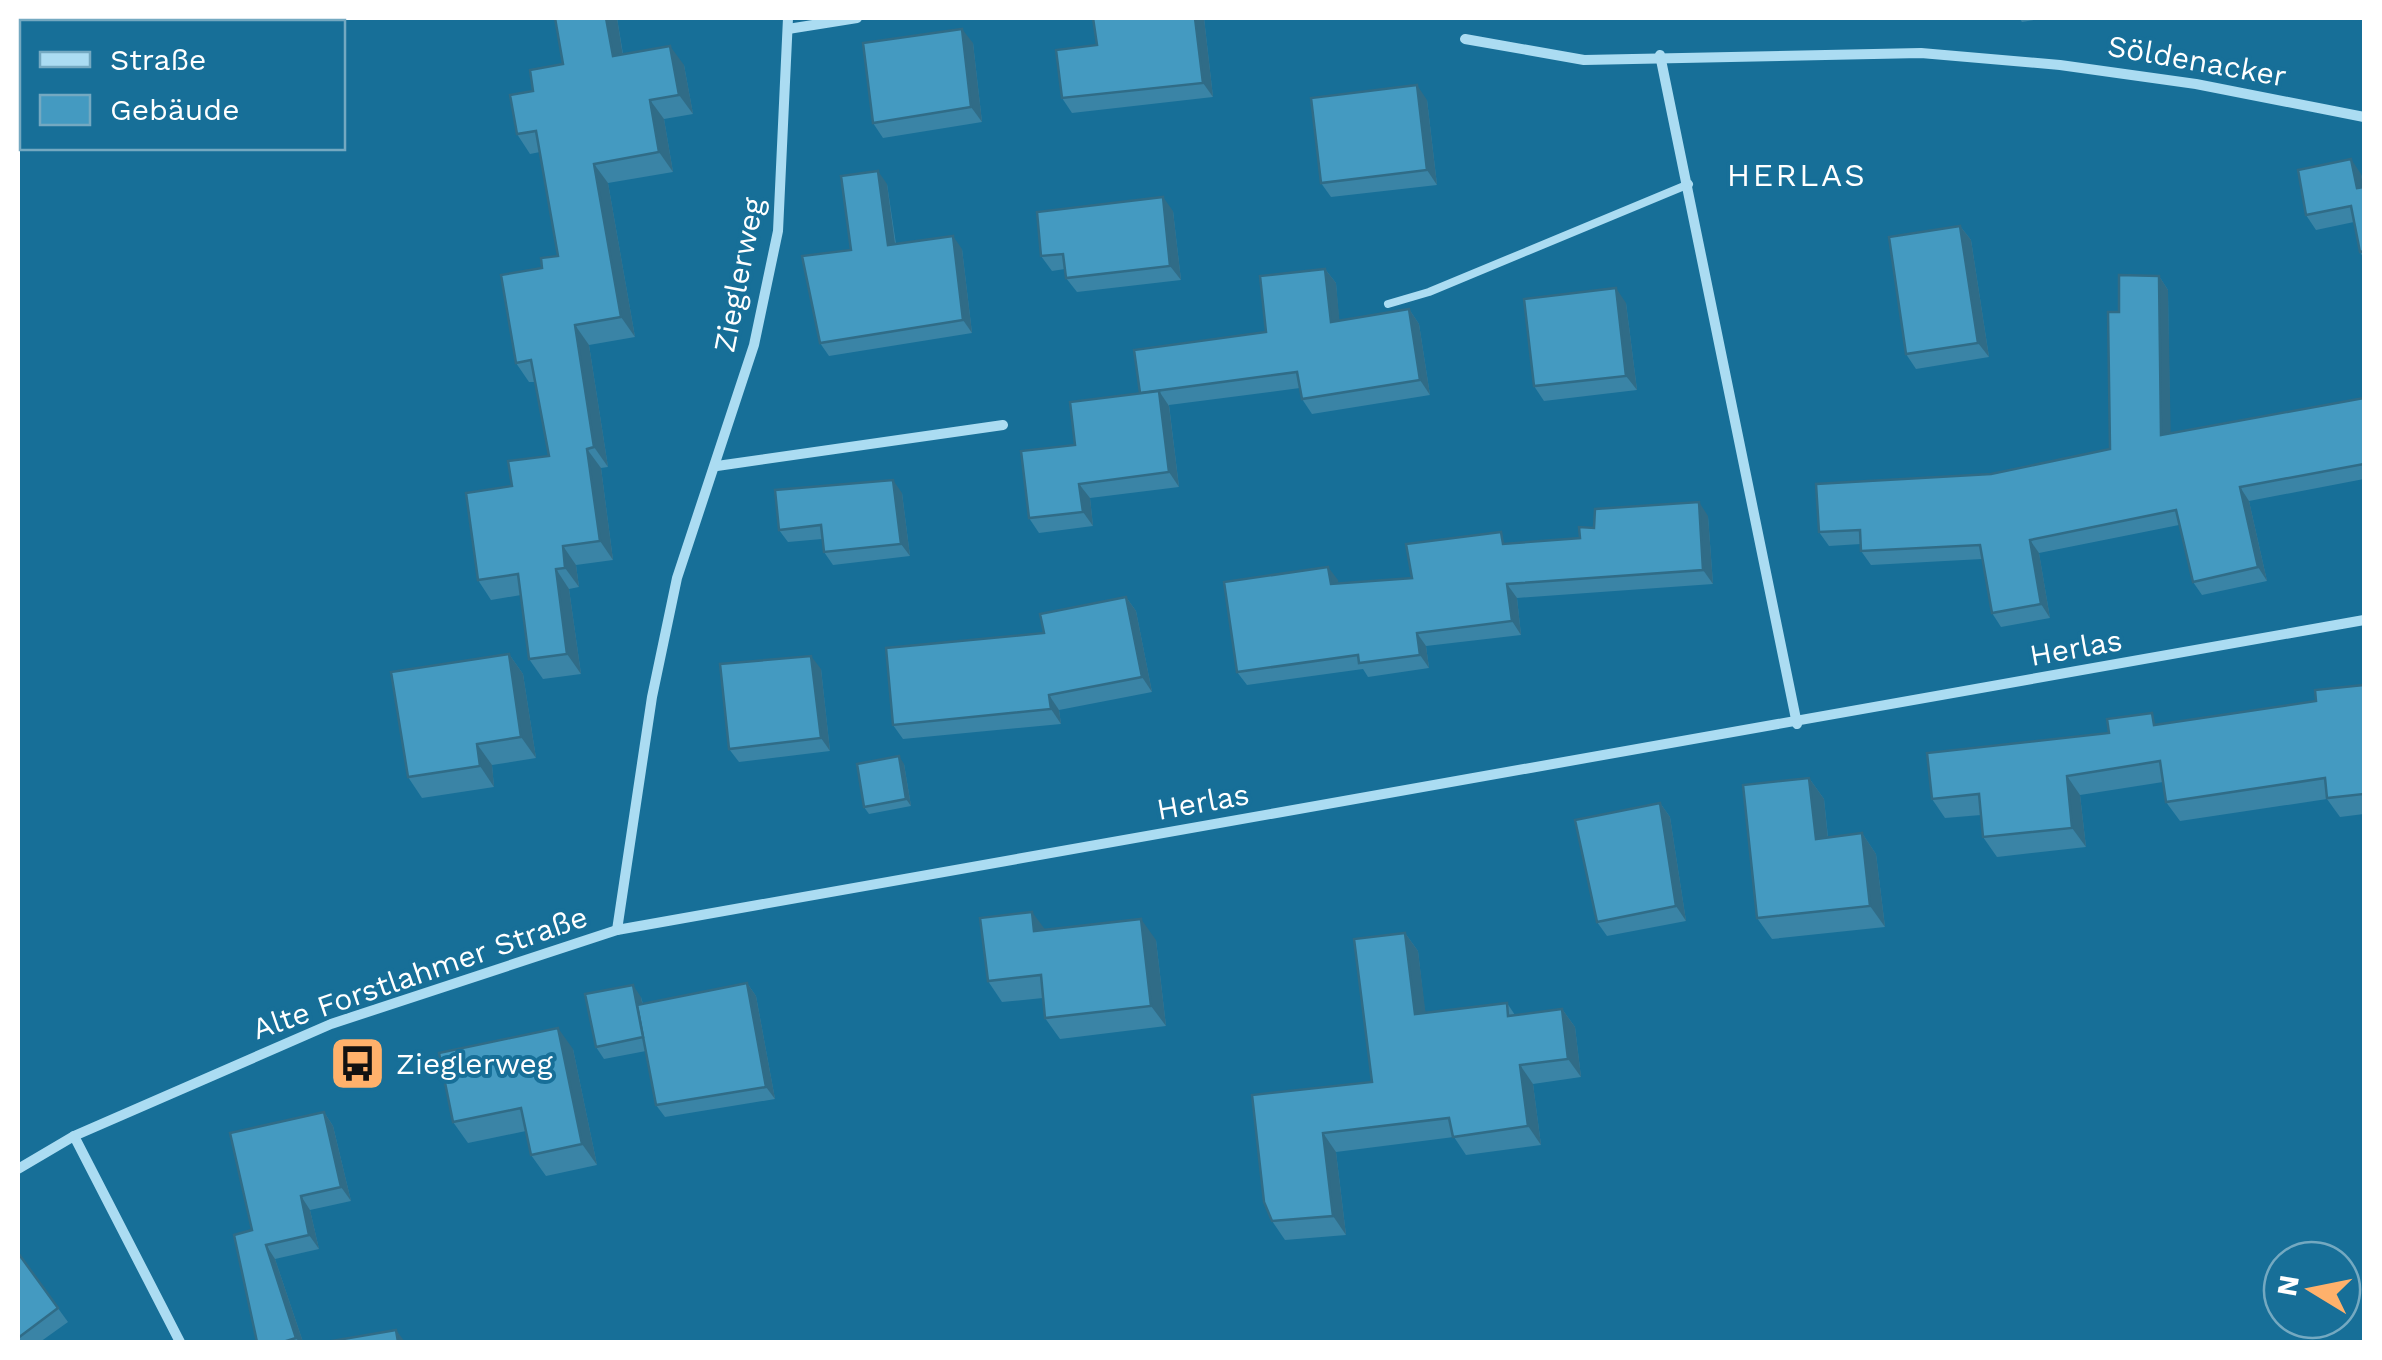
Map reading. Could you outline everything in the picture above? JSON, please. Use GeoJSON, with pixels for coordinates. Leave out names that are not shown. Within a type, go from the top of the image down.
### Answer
{"type":"FeatureCollection","features":[{"type":"Feature","properties":{"kind":"street","name":"Zieglerweg"},"geometry":{"type":"LineString","coordinates":[[617,930],[652,697],[673,595],[754,345],[778,231],[788,23],[857,18]]}},
{"type":"Feature","properties":{"kind":"street","name":"Söldenacker"},"geometry":{"type":"LineString","coordinates":[[1465,39],[1584,60],[1921,53],[2060,64],[2196,84],[2364,117]]}},
{"type":"Feature","properties":{"kind":"street"},"geometry":{"type":"LineString","coordinates":[[1660,56],[1690,184],[1796,724]]}},
{"type":"Feature","properties":{"kind":"street"},"geometry":{"type":"LineString","coordinates":[[717,466],[1003,425]]}},
{"type":"Feature","properties":{"kind":"street","name":"Herlas"},"geometry":{"type":"LineString","coordinates":[[617,930],[1796,724],[2364,620]]}},
{"type":"Feature","properties":{"kind":"street","name":"Alte Forstlahmer Straße"},"geometry":{"type":"LineString","coordinates":[[18,1169],[74,1136],[331,1024],[617,930]]}},
{"type":"Feature","properties":{"kind":"street"},"geometry":{"type":"LineString","coordinates":[[74,1136],[180,1342]]}},
{"type":"Feature","properties":{"kind":"lane"},"geometry":{"type":"LineString","coordinates":[[1388,304],[1428,292],[1690,184]]}},
{"type":"Feature","properties":{"kind":"building"},"geometry":{"type":"Polygon","coordinates":[[[555,18],[606,18],[613,56],[670,46],[679,95],[650,100],[659,152],[594,164],[621,317],[575,325],[594,447],[587,449],[600,541],[563,546],[565,568],[556,569],[567,654],[529,659],[518,574],[478,580],[466,493],[512,486],[508,461],[549,456],[531,360],[516,363],[501,275],[542,268],[541,258],[558,256],[536,131],[517,134],[510,95],[533,91],[530,70],[563,64],[555,18]]]}},
{"type":"Feature","properties":{"kind":"building"},"geometry":{"type":"Polygon","coordinates":[[[1093,18],[1195,18],[1203,83],[1062,98],[1056,50],[1097,45],[1093,18]]]}},
{"type":"Feature","properties":{"kind":"building"},"geometry":{"type":"Polygon","coordinates":[[[962,29],[971,107],[873,123],[863,43],[962,29]]]}},
{"type":"Feature","properties":{"kind":"building"},"geometry":{"type":"Polygon","coordinates":[[[1417,85],[1427,170],[1321,183],[1311,98],[1417,85]]]}},
{"type":"Feature","properties":{"kind":"building"},"geometry":{"type":"Polygon","coordinates":[[[2351,159],[2357,188],[2364,187],[2364,251],[2360,252],[2351,206],[2306,215],[2298,170],[2351,159]]]}},
{"type":"Feature","properties":{"kind":"building"},"geometry":{"type":"Polygon","coordinates":[[[878,171],[888,245],[953,236],[963,320],[820,343],[802,256],[851,250],[841,176],[878,171]]]}},
{"type":"Feature","properties":{"kind":"building"},"geometry":{"type":"Polygon","coordinates":[[[1163,197],[1170,266],[1066,278],[1063,254],[1041,256],[1037,212],[1163,197]]]}},
{"type":"Feature","properties":{"kind":"building"},"geometry":{"type":"Polygon","coordinates":[[[1960,226],[1978,343],[1906,354],[1889,237],[1960,226]]]}},
{"type":"Feature","properties":{"kind":"building"},"geometry":{"type":"Polygon","coordinates":[[[1325,269],[1331,322],[1409,309],[1420,380],[1302,399],[1297,372],[1140,393],[1134,350],[1266,332],[1260,276],[1325,269]]]}},
{"type":"Feature","properties":{"kind":"building"},"geometry":{"type":"Polygon","coordinates":[[[2119,275],[2159,276],[2161,435],[2364,398],[2364,464],[2240,487],[2258,567],[2193,582],[2176,510],[2030,540],[2041,604],[1992,613],[1980,545],[1861,551],[1860,530],[1819,532],[1816,484],[1991,474],[2110,449],[2108,312],[2119,312],[2119,275]]]}},
{"type":"Feature","properties":{"kind":"building"},"geometry":{"type":"Polygon","coordinates":[[[1616,288],[1626,376],[1534,386],[1524,299],[1616,288]]]}},
{"type":"Feature","properties":{"kind":"building"},"geometry":{"type":"Polygon","coordinates":[[[1159,391],[1169,472],[1079,484],[1083,512],[1029,518],[1021,451],[1075,445],[1070,402],[1159,391]]]}},
{"type":"Feature","properties":{"kind":"building"},"geometry":{"type":"Polygon","coordinates":[[[893,480],[901,544],[824,552],[821,525],[779,530],[775,490],[893,480]]]}},
{"type":"Feature","properties":{"kind":"building"},"geometry":{"type":"Polygon","coordinates":[[[1699,502],[1703,570],[1507,584],[1512,621],[1417,633],[1420,655],[1359,663],[1358,655],[1237,672],[1224,582],[1328,567],[1331,584],[1412,578],[1406,544],[1501,532],[1503,544],[1580,538],[1579,527],[1594,528],[1595,509],[1699,502]]]}},
{"type":"Feature","properties":{"kind":"building"},"geometry":{"type":"Polygon","coordinates":[[[1126,597],[1142,677],[1049,695],[1051,709],[893,725],[886,648],[1044,633],[1040,614],[1126,597]]]}},
{"type":"Feature","properties":{"kind":"building"},"geometry":{"type":"Polygon","coordinates":[[[509,654],[521,737],[477,744],[480,766],[408,777],[391,672],[509,654]]]}},
{"type":"Feature","properties":{"kind":"building"},"geometry":{"type":"Polygon","coordinates":[[[811,656],[821,738],[729,749],[720,664],[811,656]]]}},
{"type":"Feature","properties":{"kind":"building"},"geometry":{"type":"Polygon","coordinates":[[[2364,685],[2364,794],[2327,798],[2325,778],[2166,802],[2160,761],[2067,776],[2072,828],[1983,837],[1979,794],[1932,799],[1927,753],[2109,733],[2107,719],[2152,713],[2154,725],[2316,701],[2315,690],[2364,685]]]}},
{"type":"Feature","properties":{"kind":"building"},"geometry":{"type":"Polygon","coordinates":[[[899,756],[906,799],[864,807],[857,764],[899,756]]]}},
{"type":"Feature","properties":{"kind":"building"},"geometry":{"type":"Polygon","coordinates":[[[1809,778],[1816,839],[1862,833],[1870,906],[1757,918],[1743,785],[1809,778]]]}},
{"type":"Feature","properties":{"kind":"building"},"geometry":{"type":"Polygon","coordinates":[[[1660,803],[1676,906],[1597,922],[1575,820],[1660,803]]]}},
{"type":"Feature","properties":{"kind":"building"},"geometry":{"type":"Polygon","coordinates":[[[1032,912],[1034,931],[1141,919],[1151,1006],[1045,1018],[1041,975],[988,981],[980,918],[1032,912]]]}},
{"type":"Feature","properties":{"kind":"building"},"geometry":{"type":"Polygon","coordinates":[[[1405,933],[1415,1014],[1507,1003],[1508,1016],[1562,1009],[1568,1059],[1520,1065],[1528,1126],[1453,1137],[1449,1118],[1323,1133],[1333,1216],[1272,1221],[1264,1202],[1252,1095],[1372,1082],[1354,939],[1405,933]]]}},
{"type":"Feature","properties":{"kind":"building"},"geometry":{"type":"Polygon","coordinates":[[[747,983],[766,1087],[656,1105],[637,1005],[747,983]]]}},
{"type":"Feature","properties":{"kind":"building"},"geometry":{"type":"Polygon","coordinates":[[[633,985],[643,1037],[596,1047],[585,994],[633,985]]]}},
{"type":"Feature","properties":{"kind":"building"},"geometry":{"type":"Polygon","coordinates":[[[558,1028],[582,1144],[531,1155],[521,1108],[453,1122],[439,1053],[558,1028]]]}},
{"type":"Feature","properties":{"kind":"building"},"geometry":{"type":"Polygon","coordinates":[[[324,1112],[341,1187],[301,1196],[309,1235],[266,1245],[296,1338],[257,1342],[234,1235],[252,1230],[230,1133],[324,1112]]]}},
{"type":"Feature","properties":{"kind":"building"},"geometry":{"type":"Polygon","coordinates":[[[18,1253],[58,1308],[18,1338],[18,1253]]]}},
{"type":"Feature","properties":{"kind":"building"},"geometry":{"type":"Polygon","coordinates":[[[396,1330],[398,1342],[326,1342],[396,1330]]]}},
{"type":"Feature","properties":{"kind":"place","name":"Zieglerweg"},"geometry":{"type":"Point","coordinates":[357,1064]}},
{"type":"Feature","properties":{"kind":"district","name":"HERLAS"},"geometry":{"type":"Point","coordinates":[1797,175]}}]}
